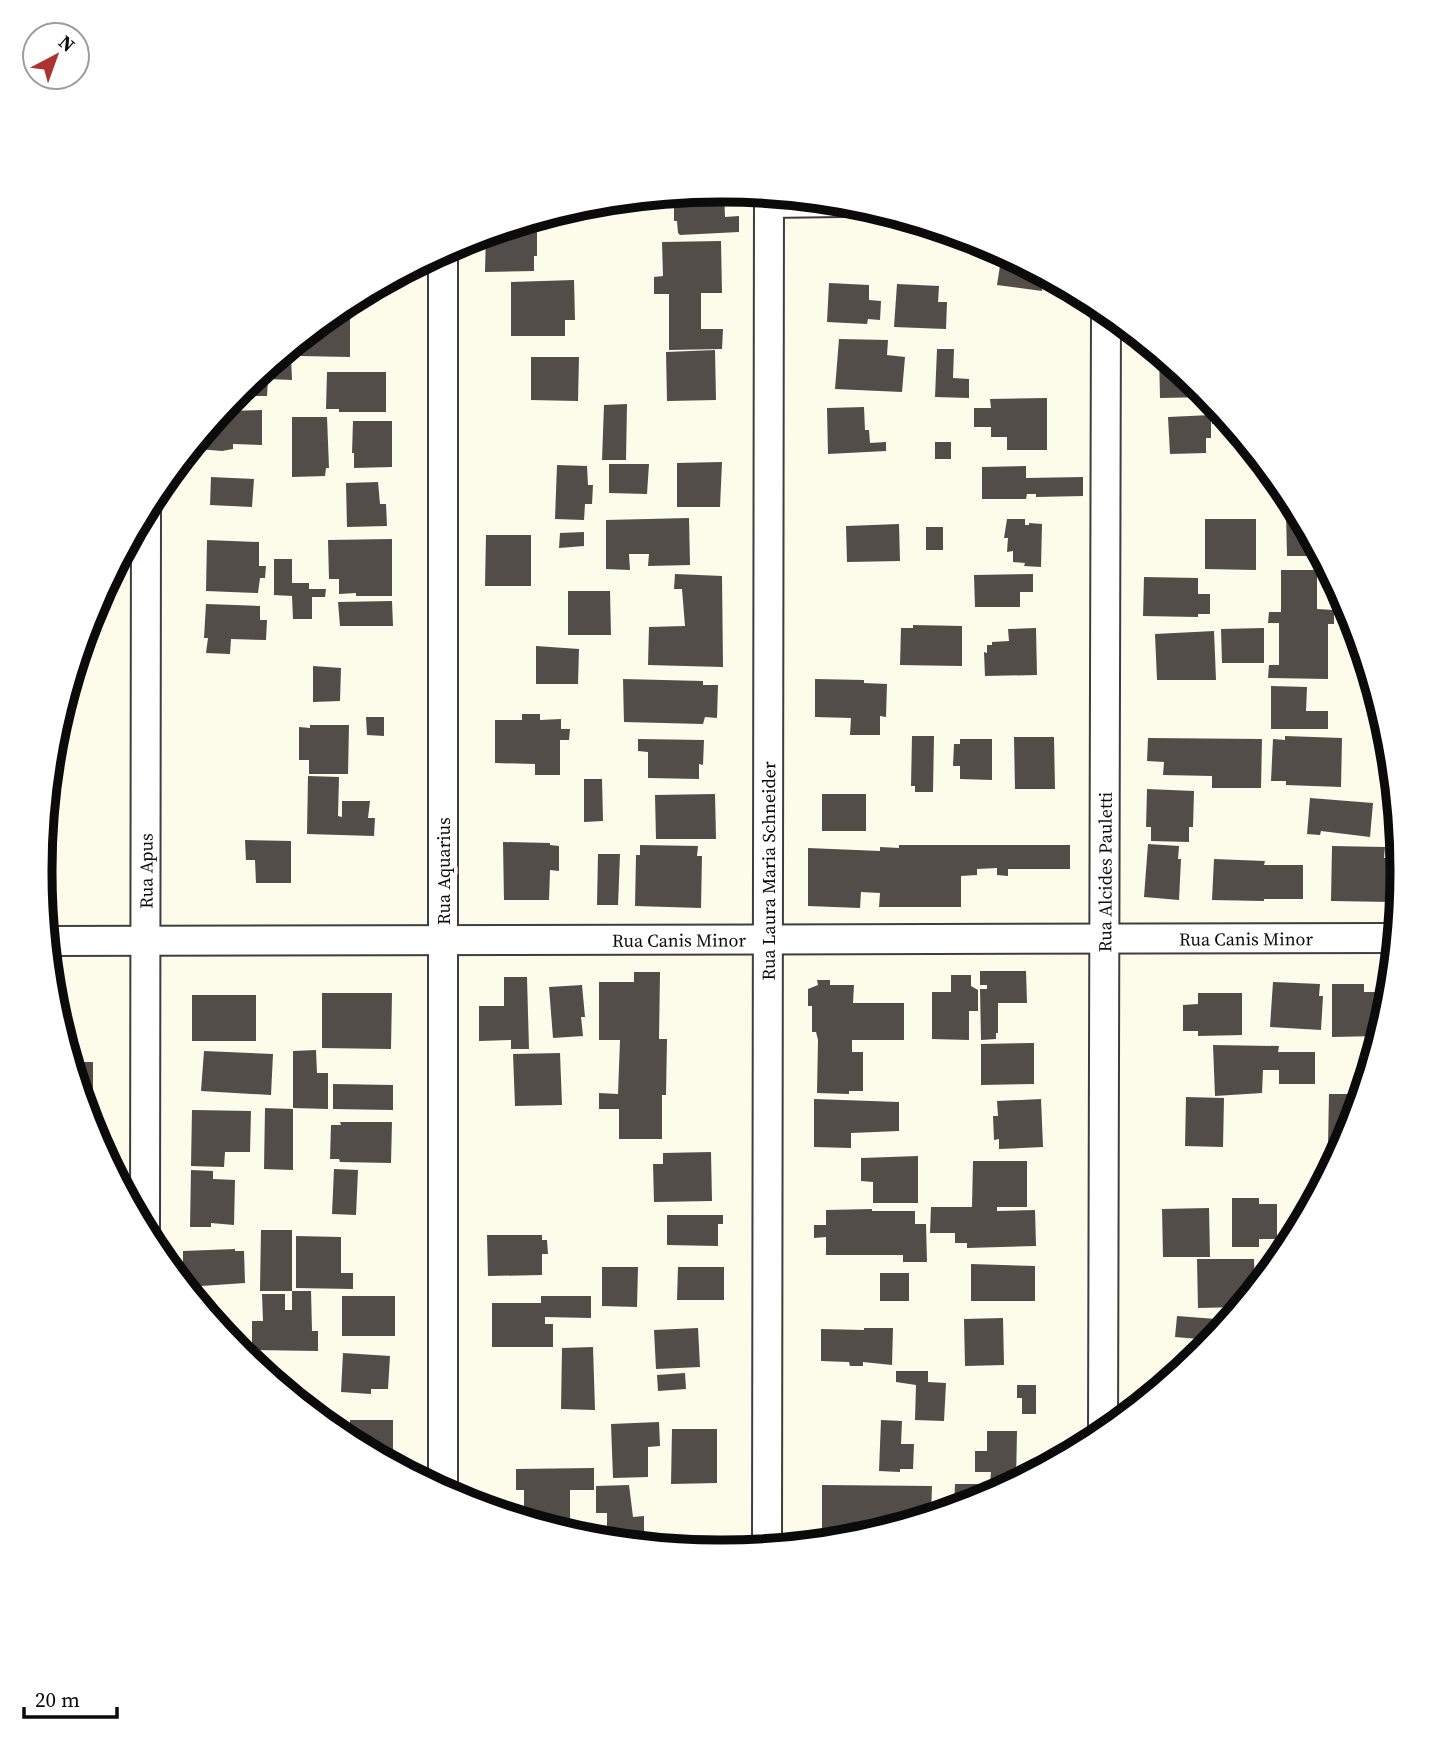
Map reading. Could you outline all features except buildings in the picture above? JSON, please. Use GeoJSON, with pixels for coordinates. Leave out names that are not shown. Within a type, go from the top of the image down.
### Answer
{"type":"FeatureCollection","features":[{"type":"Feature","properties":{"kind":"street","name":"Rua Laura Maria Schneider"},"geometry":{"type":"LineString","coordinates":[[767,1538],[769,204]]}},
{"type":"Feature","properties":{"kind":"street","name":"Rua Aquarius"},"geometry":{"type":"LineString","coordinates":[[443,263],[443,1479]]}},
{"type":"Feature","properties":{"kind":"street","name":"Rua Alcides Pauletti"},"geometry":{"type":"LineString","coordinates":[[1103,1419],[1106,325]]}},
{"type":"Feature","properties":{"kind":"street","name":"Rua Apus"},"geometry":{"type":"LineString","coordinates":[[145,1210],[146,531]]}},
{"type":"Feature","properties":{"kind":"street","name":"Rua Canis Minor"},"geometry":{"type":"LineString","coordinates":[[56,941],[1386,938]]}}]}
